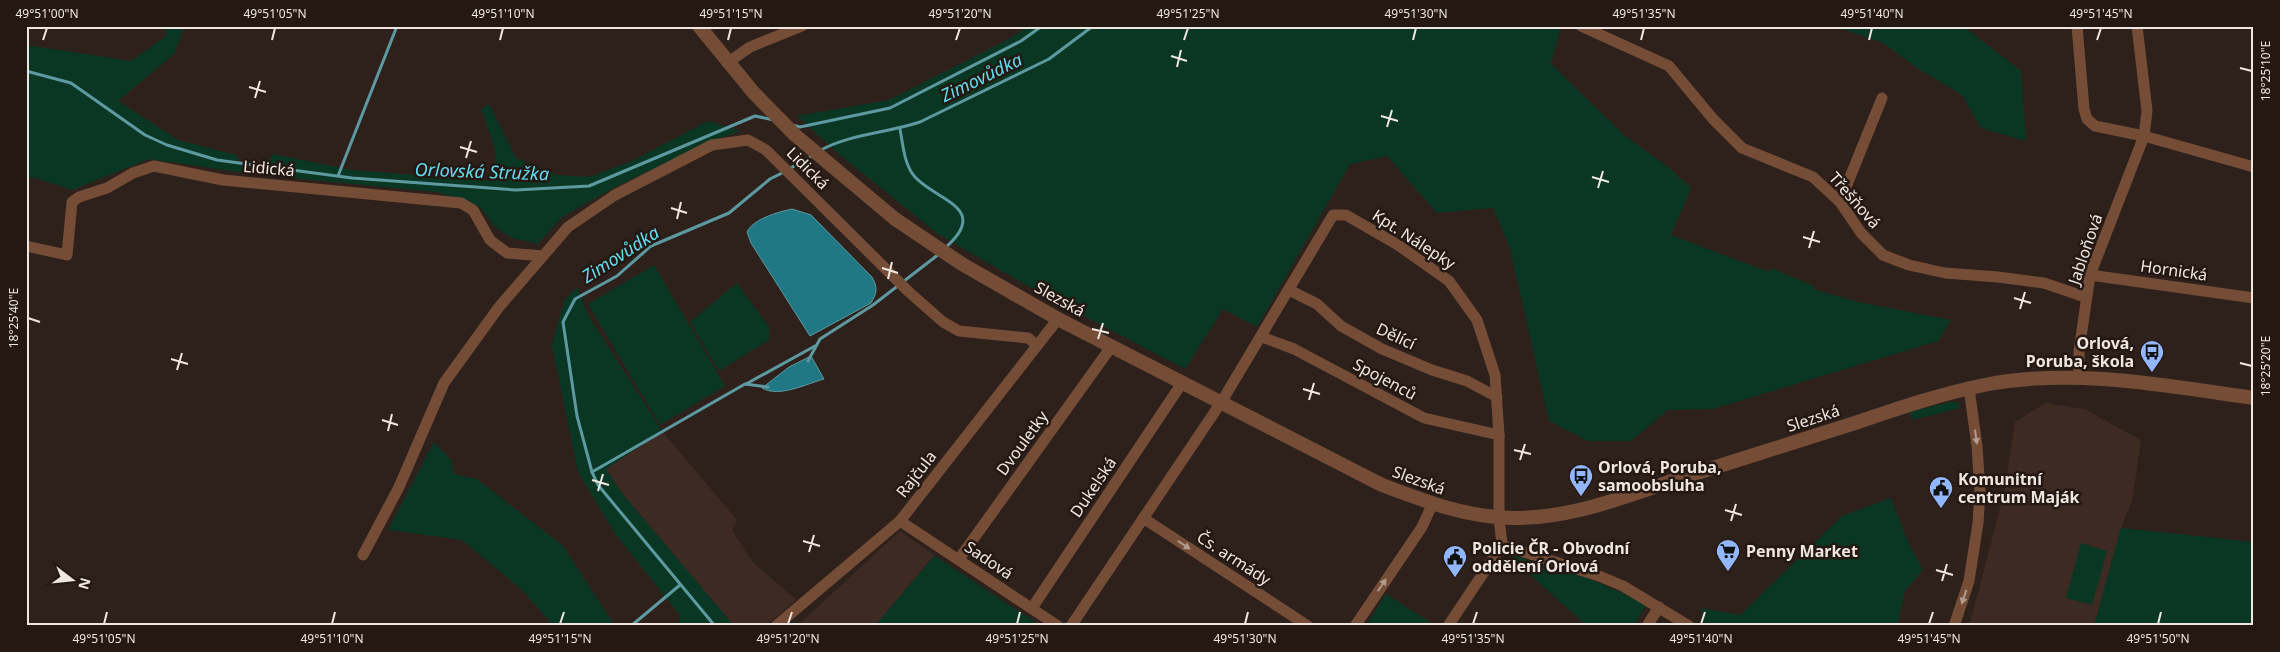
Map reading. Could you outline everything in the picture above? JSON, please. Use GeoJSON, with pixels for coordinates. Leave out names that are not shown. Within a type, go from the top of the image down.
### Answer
{"type":"FeatureCollection","features":[{"type":"Feature","properties":{"kind":"street","name":"Slezská"},"geometry":{"type":"LineString","coordinates":[[698,26],[766,107],[795,135],[895,219],[962,264],[1111,347],[1222,401],[1382,485],[1432,504],[1475,515],[1499,517],[1538,516],[1593,506],[1894,410],[1969,388],[2017,380],[2079,378],[2152,384],[2254,398]]}},
{"type":"Feature","properties":{"kind":"street"},"geometry":{"type":"LineString","coordinates":[[728,63],[750,47],[802,26]]}},
{"type":"Feature","properties":{"kind":"street","name":"Třešňová"},"geometry":{"type":"LineString","coordinates":[[1581,26],[1669,66],[1713,119],[1742,148],[1813,177],[1840,202],[1861,233],[1883,254],[1910,265],[1944,273],[2044,283],[2085,298]]}},
{"type":"Feature","properties":{"kind":"street"},"geometry":{"type":"LineString","coordinates":[[2078,26],[2084,109],[2087,119],[2095,126],[2144,136],[2254,167]]}},
{"type":"Feature","properties":{"kind":"street","name":"Jabloňová"},"geometry":{"type":"LineString","coordinates":[[2079,378],[2079,351],[2085,298],[2090,275],[2144,136],[2147,111],[2137,26]]}},
{"type":"Feature","properties":{"kind":"street"},"geometry":{"type":"LineString","coordinates":[[1840,202],[1882,98]]}},
{"type":"Feature","properties":{"kind":"street","name":"Lidická"},"geometry":{"type":"LineString","coordinates":[[363,555],[399,487],[444,383],[499,308],[543,256],[568,227],[615,196],[712,146],[748,140],[766,150],[909,292],[943,322],[959,331],[1028,338],[1037,345]]}},
{"type":"Feature","properties":{"kind":"street","name":"Lidická"},"geometry":{"type":"LineString","coordinates":[[26,246],[67,255],[72,202],[79,197],[107,188],[133,173],[154,166],[223,180],[461,203],[473,210],[490,240],[507,252],[543,256]]}},
{"type":"Feature","properties":{"kind":"street","name":"Kpt. Nálepky"},"geometry":{"type":"LineString","coordinates":[[1222,401],[1262,337],[1333,214],[1346,215],[1398,245],[1449,281],[1477,320],[1495,375],[1499,435],[1499,517],[1502,545]]}},
{"type":"Feature","properties":{"kind":"street","name":"Hornická"},"geometry":{"type":"LineString","coordinates":[[2090,275],[2254,298]]}},
{"type":"Feature","properties":{"kind":"street","name":"Dělící"},"geometry":{"type":"LineString","coordinates":[[1289,290],[1317,304],[1341,326],[1382,349],[1432,370],[1467,381],[1496,397]]}},
{"type":"Feature","properties":{"kind":"street","name":"Rajčula"},"geometry":{"type":"LineString","coordinates":[[776,626],[900,521],[1058,319]]}},
{"type":"Feature","properties":{"kind":"street","name":"Spojenců"},"geometry":{"type":"LineString","coordinates":[[1262,337],[1294,349],[1424,418],[1499,435]]}},
{"type":"Feature","properties":{"kind":"street","name":"Dvouletky"},"geometry":{"type":"LineString","coordinates":[[959,559],[1111,347]]}},
{"type":"Feature","properties":{"kind":"street","name":"Dukelská"},"geometry":{"type":"LineString","coordinates":[[1032,608],[1182,383]]}},
{"type":"Feature","properties":{"kind":"street"},"geometry":{"type":"LineString","coordinates":[[1954,626],[1969,581],[1978,523],[1980,491],[1977,446],[1969,388]]}},
{"type":"Feature","properties":{"kind":"street"},"geometry":{"type":"LineString","coordinates":[[1071,626],[1222,401]]}},
{"type":"Feature","properties":{"kind":"street"},"geometry":{"type":"LineString","coordinates":[[1355,626],[1422,527],[1432,504]]}},
{"type":"Feature","properties":{"kind":"street","name":"Čs. armády"},"geometry":{"type":"LineString","coordinates":[[1143,518],[1308,626]]}},
{"type":"Feature","properties":{"kind":"street","name":"Sadová"},"geometry":{"type":"LineString","coordinates":[[900,521],[1058,626]]}},
{"type":"Feature","properties":{"kind":"street"},"geometry":{"type":"LineString","coordinates":[[1448,626],[1502,545],[1599,576],[1623,586],[1689,626]]}},
{"type":"Feature","properties":{"kind":"street"},"geometry":{"type":"LineString","coordinates":[[1647,626],[1659,607]]}},
{"type":"Feature","properties":{"kind":"shaded area"},"geometry":{"type":"Polygon","coordinates":[[[2046,403],[2084,409],[2141,440],[2132,501],[2121,528],[2094,626],[1978,626],[1970,623],[2004,494],[2015,422],[2046,403]]]}},
{"type":"Feature","properties":{"kind":"shaded area"},"geometry":{"type":"Polygon","coordinates":[[[662,431],[737,520],[732,531],[753,562],[796,600],[765,626],[734,626],[622,493],[606,469],[662,431]]]}},
{"type":"Feature","properties":{"kind":"shaded area"},"geometry":{"type":"Polygon","coordinates":[[[900,531],[934,555],[875,626],[797,626],[900,531]]]}},
{"type":"Feature","properties":{"kind":"green space"},"geometry":{"type":"Polygon","coordinates":[[[166,26],[184,26],[175,53],[118,101],[178,140],[236,155],[246,173],[149,159],[72,190],[35,178],[26,178],[26,45],[131,61],[166,36],[166,26]]]}},
{"type":"Feature","properties":{"kind":"green space"},"geometry":{"type":"Polygon","coordinates":[[[1029,26],[1561,26],[1551,64],[1624,135],[1668,167],[1691,188],[1671,235],[1769,272],[1771,268],[1814,286],[1813,289],[1858,302],[1951,320],[1938,341],[1713,409],[1668,410],[1631,441],[1588,441],[1549,421],[1510,248],[1493,208],[1437,213],[1387,156],[1350,164],[1257,327],[1223,309],[1185,369],[1040,293],[938,234],[841,156],[797,116],[889,100],[1011,38],[1029,26]]]}},
{"type":"Feature","properties":{"kind":"green space"},"geometry":{"type":"Polygon","coordinates":[[[1834,26],[1963,26],[2021,71],[2026,141],[1981,128],[1962,95],[1917,68],[1883,43],[1834,26]]]}},
{"type":"Feature","properties":{"kind":"green space"},"geometry":{"type":"Polygon","coordinates":[[[489,104],[516,158],[557,175],[589,177],[632,161],[708,121],[741,131],[715,140],[619,185],[562,217],[538,244],[512,238],[495,227],[480,207],[437,192],[263,175],[273,154],[351,170],[496,181],[495,148],[481,109],[489,104]]]}},
{"type":"Feature","properties":{"kind":"green space"},"geometry":{"type":"Polygon","coordinates":[[[654,265],[725,386],[660,425],[588,304],[654,265]]]}},
{"type":"Feature","properties":{"kind":"green space"},"geometry":{"type":"Polygon","coordinates":[[[737,283],[769,327],[769,340],[719,371],[690,322],[737,283]]]}},
{"type":"Feature","properties":{"kind":"green space"},"geometry":{"type":"Polygon","coordinates":[[[577,287],[588,315],[662,431],[606,469],[622,493],[734,626],[678,626],[680,615],[616,535],[578,472],[552,345],[564,301],[577,287]]]}},
{"type":"Feature","properties":{"kind":"green space"},"geometry":{"type":"Polygon","coordinates":[[[1950,402],[1958,402],[1960,408],[1913,420],[1910,412],[1950,402]]]}},
{"type":"Feature","properties":{"kind":"green space"},"geometry":{"type":"Polygon","coordinates":[[[434,442],[451,460],[454,474],[477,479],[563,546],[615,626],[554,626],[521,589],[462,540],[388,530],[434,442]]]}},
{"type":"Feature","properties":{"kind":"green space"},"geometry":{"type":"Polygon","coordinates":[[[1891,498],[1908,542],[1923,570],[1905,591],[1897,626],[1704,626],[1701,608],[1740,615],[1842,516],[1891,498]]]}},
{"type":"Feature","properties":{"kind":"green space"},"geometry":{"type":"Polygon","coordinates":[[[2121,528],[2254,542],[2254,626],[2094,626],[2121,528]]]}},
{"type":"Feature","properties":{"kind":"green space"},"geometry":{"type":"Polygon","coordinates":[[[2081,543],[2107,551],[2092,605],[2066,598],[2081,543]]]}},
{"type":"Feature","properties":{"kind":"green space"},"geometry":{"type":"Polygon","coordinates":[[[1506,553],[1585,577],[1647,604],[1633,626],[1587,626],[1506,553]]]}},
{"type":"Feature","properties":{"kind":"green space"},"geometry":{"type":"Polygon","coordinates":[[[935,556],[1041,626],[875,626],[935,556]]]}},
{"type":"Feature","properties":{"kind":"green space"},"geometry":{"type":"Polygon","coordinates":[[[1386,594],[1436,626],[1366,626],[1386,594]]]}},
{"type":"Feature","properties":{"kind":"water"},"geometry":{"type":"Polygon","coordinates":[[[792,209],[811,215],[872,277],[876,287],[876,293],[871,303],[810,336],[751,243],[747,232],[750,227],[760,220],[792,209]]]}},
{"type":"Feature","properties":{"kind":"water"},"geometry":{"type":"Polygon","coordinates":[[[811,356],[824,379],[784,391],[776,392],[762,388],[789,367],[811,356]]]}},
{"type":"Feature","properties":{"kind":"waterway"},"geometry":{"type":"LineString","coordinates":[[338,176],[397,26]]}},
{"type":"Feature","properties":{"kind":"waterway","name":"Orlovská Stružka"},"geometry":{"type":"LineString","coordinates":[[792,125],[800,127],[890,108],[1021,41],[1042,26]]}},
{"type":"Feature","properties":{"kind":"waterway","name":"Zimovůdka"},"geometry":{"type":"LineString","coordinates":[[819,151],[855,137],[920,122],[1049,59],[1093,26]]}},
{"type":"Feature","properties":{"kind":"waterway","name":"Orlovská Stružka"},"geometry":{"type":"LineString","coordinates":[[26,71],[71,83],[145,135],[167,145],[217,160],[352,178],[516,190],[589,186],[755,116],[774,120]]}},
{"type":"Feature","properties":{"kind":"waterway"},"geometry":{"type":"LineString","coordinates":[[900,129],[904,154],[911,172],[924,185],[946,199],[962,214],[963,223],[958,234],[945,248]]}},
{"type":"Feature","properties":{"kind":"waterway","name":"Zimovůdka"},"geometry":{"type":"LineString","coordinates":[[789,169],[812,156]]}},
{"type":"Feature","properties":{"kind":"waterway","name":"Zimovůdka"},"geometry":{"type":"LineString","coordinates":[[715,626],[598,485],[592,472],[577,416],[563,322],[575,299],[617,276],[651,246],[729,213],[770,179],[784,172]]}},
{"type":"Feature","properties":{"kind":"waterway"},"geometry":{"type":"LineString","coordinates":[[808,361],[820,339],[873,305],[939,254]]}},
{"type":"Feature","properties":{"kind":"waterway"},"geometry":{"type":"LineString","coordinates":[[746,384],[815,346]]}},
{"type":"Feature","properties":{"kind":"waterway"},"geometry":{"type":"LineString","coordinates":[[592,472],[745,384],[768,387]]}},
{"type":"Feature","properties":{"kind":"waterway"},"geometry":{"type":"LineString","coordinates":[[631,626],[680,585]]}},
{"type":"Feature","properties":{"kind":"place","name":"Orlová, Poruba, škola"},"geometry":{"type":"Point","coordinates":[2152,373]}},
{"type":"Feature","properties":{"kind":"place","name":"Orlová, Poruba, samoobsluha"},"geometry":{"type":"Point","coordinates":[1581,497]}},
{"type":"Feature","properties":{"kind":"place","name":"Komunitní centrum Maják"},"geometry":{"type":"Point","coordinates":[1941,509]}},
{"type":"Feature","properties":{"kind":"place","name":"Penny Market"},"geometry":{"type":"Point","coordinates":[1728,572]}},
{"type":"Feature","properties":{"kind":"place","name":"Policie ČR - Obvodní oddělení Orlová"},"geometry":{"type":"Point","coordinates":[1455,578]}}]}
